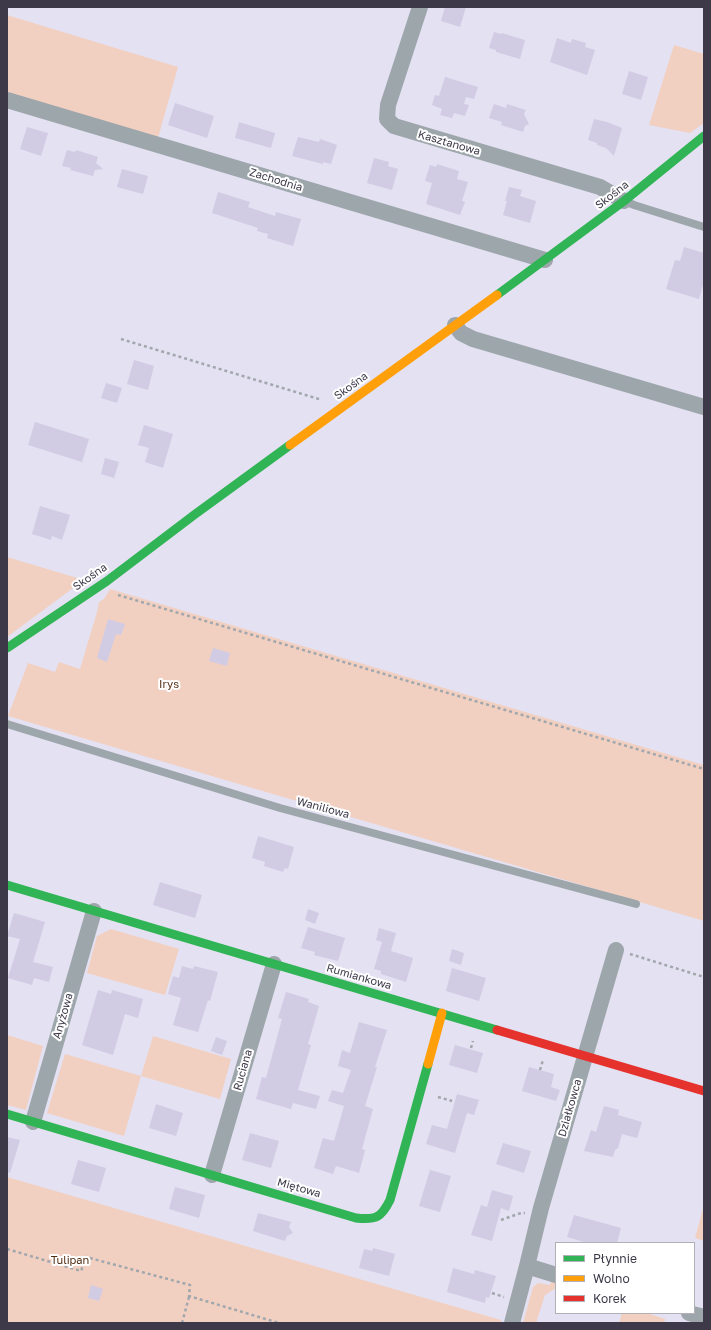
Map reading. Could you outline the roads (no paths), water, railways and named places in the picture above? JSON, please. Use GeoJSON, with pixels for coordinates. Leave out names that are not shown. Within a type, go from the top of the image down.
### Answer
{"type":"FeatureCollection","features":[{"type":"Feature","properties":{"kind":"street","name":"Kasztanowa"},"geometry":{"type":"LineString","coordinates":[[420,7],[388,105],[387,119],[394,126],[600,187],[624,201]]}},
{"type":"Feature","properties":{"kind":"street","name":"Zachodnia"},"geometry":{"type":"LineString","coordinates":[[7,100],[545,260]]}},
{"type":"Feature","properties":{"kind":"street","name":"Skośna"},"geometry":{"type":"LineString","coordinates":[[7,648],[106,581],[545,260],[624,201],[704,136]]}},
{"type":"Feature","properties":{"kind":"street"},"geometry":{"type":"LineString","coordinates":[[455,325],[461,333],[473,339],[704,407]]}},
{"type":"Feature","properties":{"kind":"street","name":"Rumiankowa"},"geometry":{"type":"LineString","coordinates":[[7,885],[704,1091]]}},
{"type":"Feature","properties":{"kind":"street","name":"Anyżowa"},"geometry":{"type":"LineString","coordinates":[[34,1122],[94,911]]}},
{"type":"Feature","properties":{"kind":"street","name":"Działkowca"},"geometry":{"type":"LineString","coordinates":[[512,1323],[528,1266],[538,1218],[616,950]]}},
{"type":"Feature","properties":{"kind":"street","name":"Ruciana"},"geometry":{"type":"LineString","coordinates":[[212,1175],[274,964]]}},
{"type":"Feature","properties":{"kind":"street","name":"Miętowa"},"geometry":{"type":"LineString","coordinates":[[7,1114],[356,1218],[372,1220],[379,1217],[384,1212],[390,1200],[442,1013]]}},
{"type":"Feature","properties":{"kind":"street"},"geometry":{"type":"LineString","coordinates":[[528,1266],[555,1274]]}},
{"type":"Feature","properties":{"kind":"street"},"geometry":{"type":"LineString","coordinates":[[693,1314],[704,1317]]}},
{"type":"Feature","properties":{"kind":"lane"},"geometry":{"type":"LineString","coordinates":[[624,201],[634,206],[704,227]]}},
{"type":"Feature","properties":{"kind":"lane","name":"Waniliowa"},"geometry":{"type":"LineString","coordinates":[[7,724],[280,808],[636,904]]}},
{"type":"Feature","properties":{"kind":"park label","name":"Irys"},"geometry":{"type":"Point","coordinates":[169,685]}},
{"type":"Feature","properties":{"kind":"park label","name":"Tulipan"},"geometry":{"type":"Point","coordinates":[70,1261]}}]}
